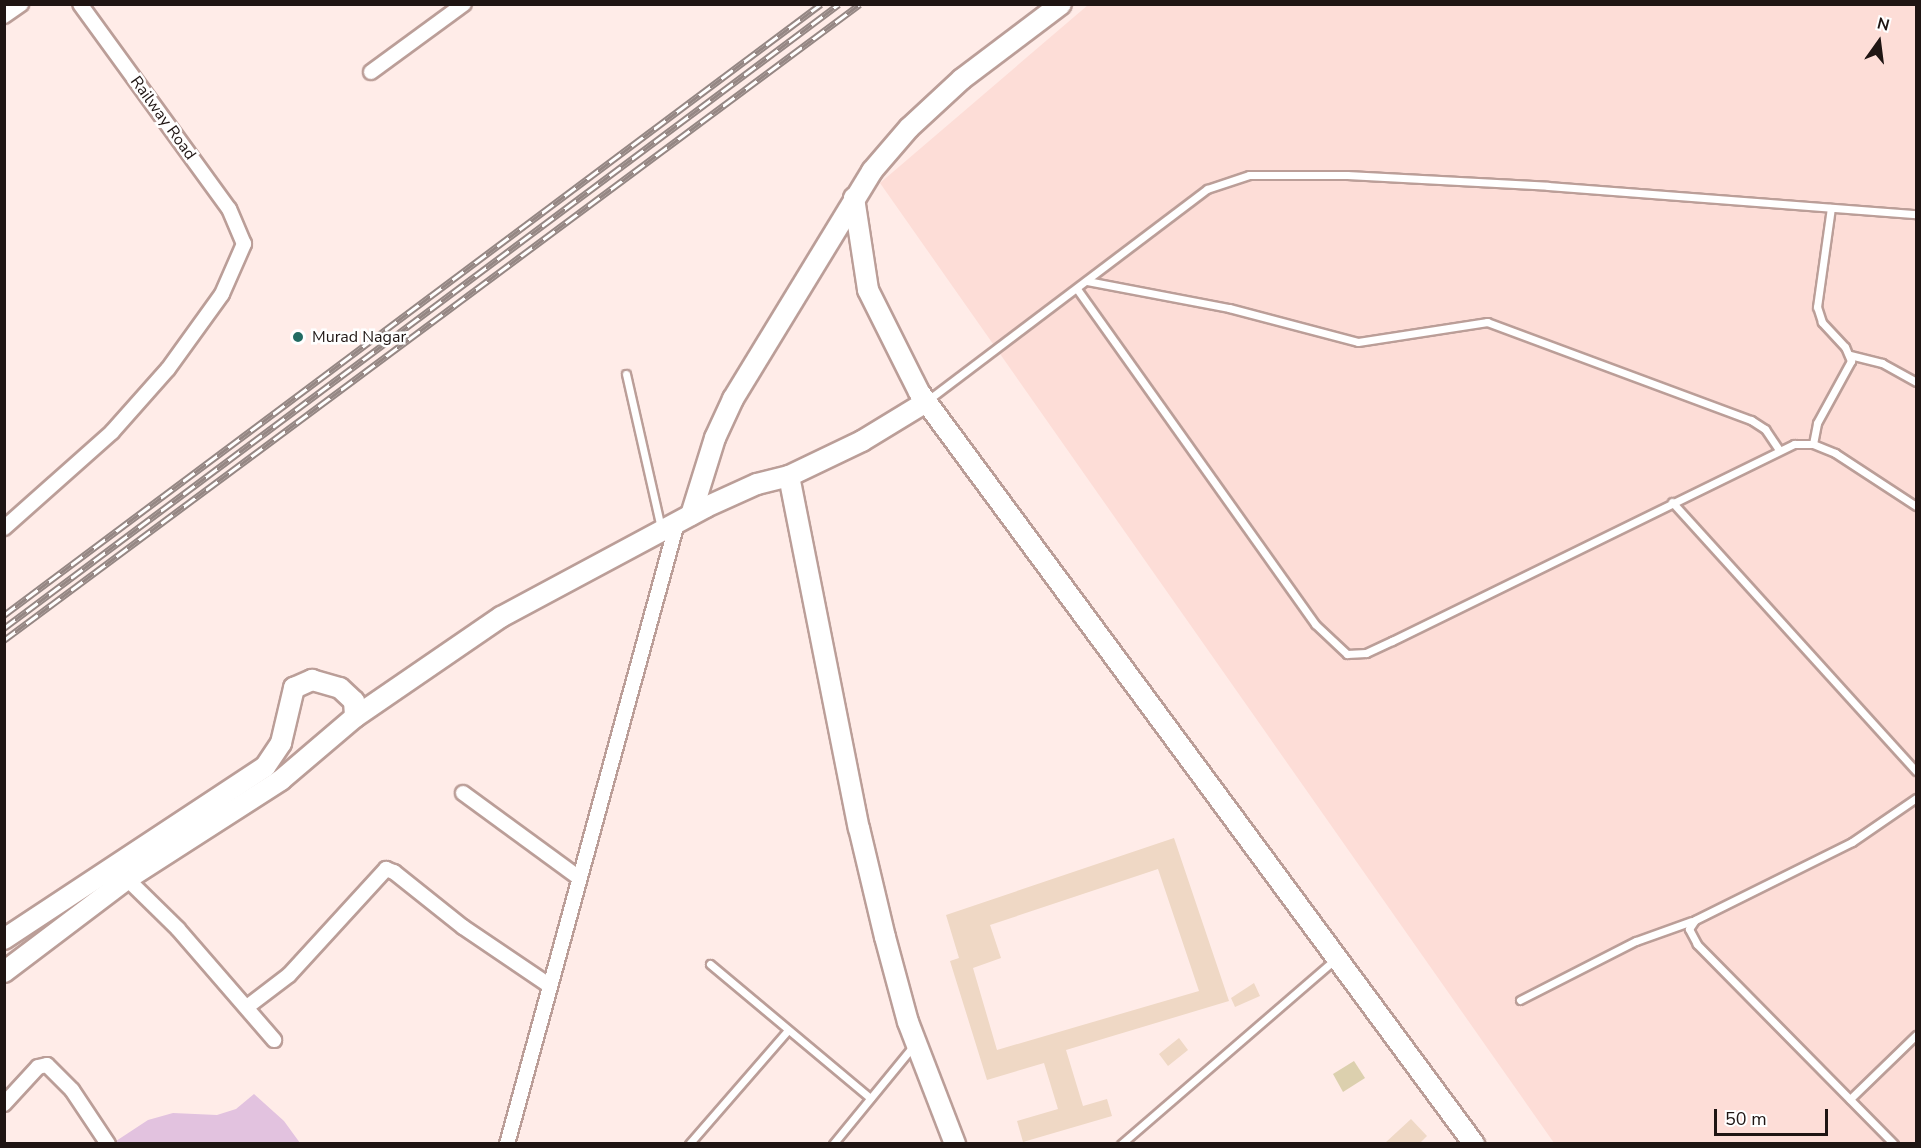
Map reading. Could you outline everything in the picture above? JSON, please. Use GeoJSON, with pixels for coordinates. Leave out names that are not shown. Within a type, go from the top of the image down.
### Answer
{"type":"FeatureCollection","features":[{"type":"Feature","properties":{"kind":"street"},"geometry":{"type":"LineString","coordinates":[[4,16],[21,4]]}},
{"type":"Feature","properties":{"kind":"street","name":"Railway Road"},"geometry":{"type":"LineString","coordinates":[[4,528],[112,432],[168,369],[234,272],[242,253],[242,235],[229,209],[80,4]]}},
{"type":"Feature","properties":{"kind":"street"},"geometry":{"type":"LineString","coordinates":[[507,1143],[677,523],[733,399],[854,198],[909,128],[954,86],[1061,4]]}},
{"type":"Feature","properties":{"kind":"street"},"geometry":{"type":"LineString","coordinates":[[370,72],[455,7]]}},
{"type":"Feature","properties":{"kind":"street"},"geometry":{"type":"LineString","coordinates":[[854,198],[868,290],[926,402],[1474,1143]]}},
{"type":"Feature","properties":{"kind":"street"},"geometry":{"type":"LineString","coordinates":[[4,972],[121,884],[281,780],[355,717],[501,617],[677,523],[757,484],[789,476],[862,441],[926,402]]}},
{"type":"Feature","properties":{"kind":"street"},"geometry":{"type":"LineString","coordinates":[[789,476],[859,828],[915,1043],[956,1143]]}},
{"type":"Feature","properties":{"kind":"street"},"geometry":{"type":"LineString","coordinates":[[4,939],[265,767],[281,744],[294,688],[312,680],[340,688],[354,701],[355,717]]}},
{"type":"Feature","properties":{"kind":"street"},"geometry":{"type":"LineString","coordinates":[[463,793],[579,878]]}},
{"type":"Feature","properties":{"kind":"street"},"geometry":{"type":"LineString","coordinates":[[248,1007],[289,975],[386,870],[394,872],[462,927],[550,986]]}},
{"type":"Feature","properties":{"kind":"street"},"geometry":{"type":"LineString","coordinates":[[121,884],[170,919],[274,1040]]}},
{"type":"Feature","properties":{"kind":"street"},"geometry":{"type":"LineString","coordinates":[[4,1104],[38,1066],[47,1065],[72,1090],[108,1143]]}},
{"type":"Feature","properties":{"kind":"lane"},"geometry":{"type":"LineString","coordinates":[[926,402],[1207,189],[1249,175],[1347,175],[1536,186],[1917,214]]}},
{"type":"Feature","properties":{"kind":"lane"},"geometry":{"type":"LineString","coordinates":[[1831,208],[1817,307],[1822,322],[1850,355],[1882,363],[1917,382]]}},
{"type":"Feature","properties":{"kind":"lane"},"geometry":{"type":"LineString","coordinates":[[1087,281],[1229,308],[1346,341],[1376,341],[1487,322],[1750,420],[1765,429],[1779,450]]}},
{"type":"Feature","properties":{"kind":"lane"},"geometry":{"type":"LineString","coordinates":[[1077,289],[1315,624],[1347,654],[1366,653],[1392,641],[1779,450],[1814,444],[1835,453],[1917,506]]}},
{"type":"Feature","properties":{"kind":"lane"},"geometry":{"type":"LineString","coordinates":[[1814,444],[1817,423],[1844,380],[1850,355]]}},
{"type":"Feature","properties":{"kind":"lane"},"geometry":{"type":"LineString","coordinates":[[626,374],[677,523]]}},
{"type":"Feature","properties":{"kind":"lane"},"geometry":{"type":"LineString","coordinates":[[1672,502],[1917,771]]}},
{"type":"Feature","properties":{"kind":"lane"},"geometry":{"type":"LineString","coordinates":[[1520,1000],[1636,941],[1695,920],[1832,854],[1917,798]]}},
{"type":"Feature","properties":{"kind":"lane"},"geometry":{"type":"LineString","coordinates":[[1695,920],[1689,929],[1696,944],[1894,1143]]}},
{"type":"Feature","properties":{"kind":"lane"},"geometry":{"type":"LineString","coordinates":[[1121,1143],[1336,957]]}},
{"type":"Feature","properties":{"kind":"lane"},"geometry":{"type":"LineString","coordinates":[[710,964],[870,1098]]}},
{"type":"Feature","properties":{"kind":"lane"},"geometry":{"type":"LineString","coordinates":[[689,1143],[788,1030]]}},
{"type":"Feature","properties":{"kind":"lane"},"geometry":{"type":"LineString","coordinates":[[1850,1099],[1917,1035]]}},
{"type":"Feature","properties":{"kind":"lane"},"geometry":{"type":"LineString","coordinates":[[833,1143],[915,1043]]}},
{"type":"Feature","properties":{"kind":"shaded area"},"geometry":{"type":"Polygon","coordinates":[[[1088,5],[1916,5],[1916,1143],[1554,1143],[880,183],[1088,5]]]}},
{"type":"Feature","properties":{"kind":"shaded area"},"geometry":{"type":"Polygon","coordinates":[[[1354,1061],[1365,1078],[1343,1092],[1333,1074],[1354,1061]]]}},
{"type":"Feature","properties":{"kind":"shaded area"},"geometry":{"type":"Polygon","coordinates":[[[254,1094],[284,1121],[300,1143],[113,1143],[148,1120],[173,1113],[217,1115],[236,1109],[254,1094]]]}},
{"type":"Feature","properties":{"kind":"building"},"geometry":{"type":"Polygon","coordinates":[[[1174,838],[1229,1001],[1066,1050],[1083,1106],[1107,1099],[1112,1116],[1023,1142],[1017,1121],[1058,1109],[1044,1063],[987,1080],[950,961],[959,958],[946,915],[1174,838]],[[1158,869],[990,925],[1001,958],[973,968],[997,1050],[1199,991],[1158,869]]]}},
{"type":"Feature","properties":{"kind":"building"},"geometry":{"type":"Polygon","coordinates":[[[1254,983],[1260,996],[1235,1007],[1231,998],[1254,983]]]}},
{"type":"Feature","properties":{"kind":"building"},"geometry":{"type":"Polygon","coordinates":[[[1179,1038],[1188,1050],[1168,1066],[1159,1054],[1179,1038]]]}},
{"type":"Feature","properties":{"kind":"building"},"geometry":{"type":"Polygon","coordinates":[[[1411,1119],[1427,1136],[1420,1143],[1385,1143],[1411,1119]]]}},
{"type":"Feature","properties":{"kind":"railway"},"geometry":{"type":"LineString","coordinates":[[4,615],[821,4]]}},
{"type":"Feature","properties":{"kind":"railway"},"geometry":{"type":"LineString","coordinates":[[4,628],[839,4]]}},
{"type":"Feature","properties":{"kind":"railway"},"geometry":{"type":"LineString","coordinates":[[4,640],[860,4]]}},
{"type":"Feature","properties":{"kind":"place","name":"Murad Nagar"},"geometry":{"type":"Point","coordinates":[298,337]}}]}
